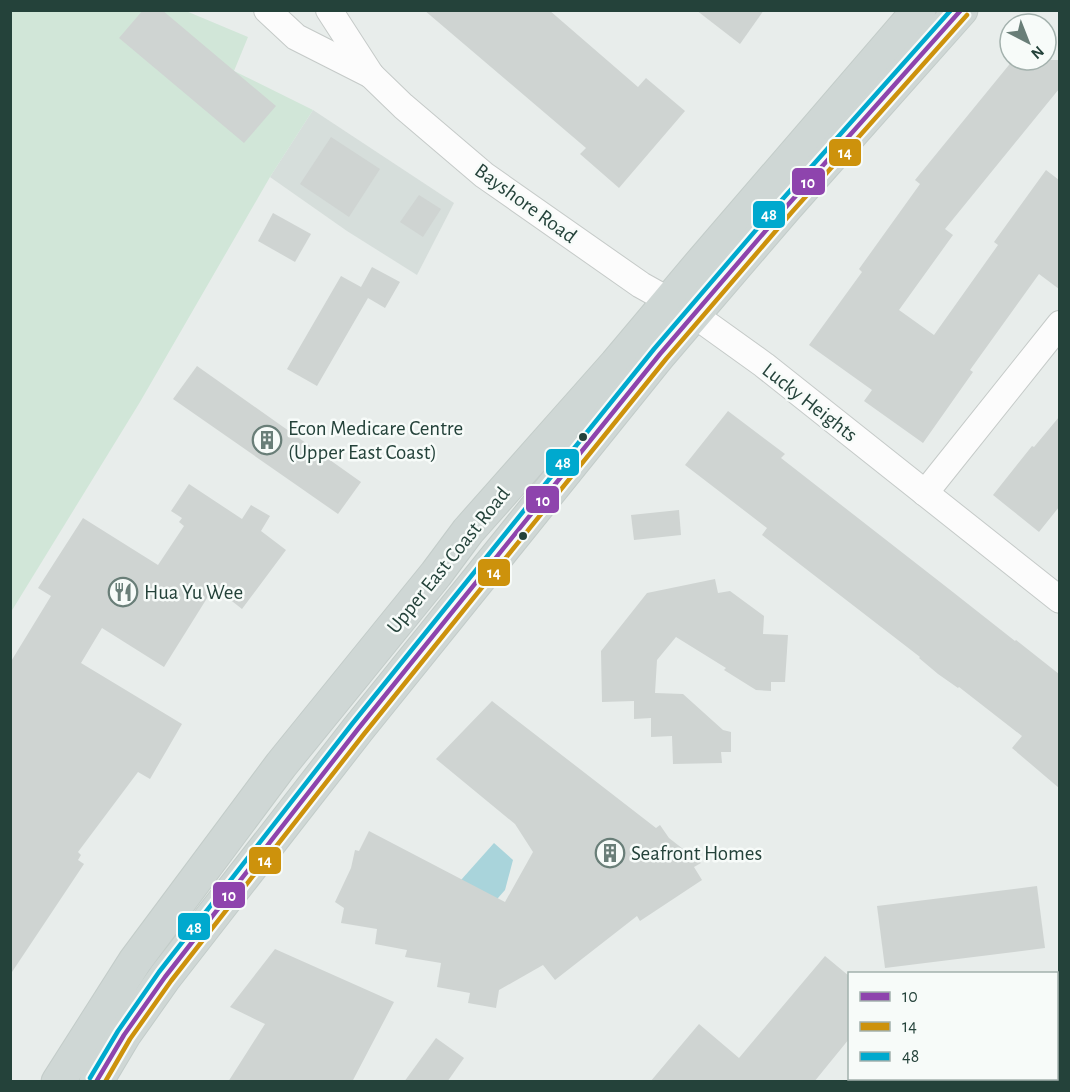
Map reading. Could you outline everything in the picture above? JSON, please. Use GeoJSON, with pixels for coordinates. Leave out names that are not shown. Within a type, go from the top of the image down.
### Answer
{"type":"FeatureCollection","features":[{"type":"Feature","properties":{"kind":"main road","name":"Upper East Coast Road"},"geometry":{"type":"LineString","coordinates":[[96,1082],[124,1035],[165,977],[451,613],[681,307],[919,10]]}},
{"type":"Feature","properties":{"kind":"main road","name":"Upper East Coast Road"},"geometry":{"type":"LineString","coordinates":[[58,1082],[135,961],[281,765],[436,574],[468,531],[616,364],[681,307],[961,10]]}},
{"type":"Feature","properties":{"kind":"street","name":"Bayshore Road"},"geometry":{"type":"LineString","coordinates":[[267,10],[296,37],[371,75]]}},
{"type":"Feature","properties":{"kind":"street","name":"Bayshore Road"},"geometry":{"type":"LineString","coordinates":[[329,10],[371,75],[403,106],[495,183],[641,285],[681,307]]}},
{"type":"Feature","properties":{"kind":"street","name":"Lucky Heights"},"geometry":{"type":"LineString","coordinates":[[681,307],[764,365],[1059,600]]}},
{"type":"Feature","properties":{"kind":"street"},"geometry":{"type":"LineString","coordinates":[[925,492],[1059,324]]}},
{"type":"Feature","properties":{"kind":"shaded area"},"geometry":{"type":"Polygon","coordinates":[[[313,110],[454,203],[417,275],[347,231],[270,177],[313,110]]]}},
{"type":"Feature","properties":{"kind":"green space"},"geometry":{"type":"Polygon","coordinates":[[[11,11],[186,11],[248,37],[234,71],[313,110],[270,177],[140,402],[11,612],[11,11]]]}},
{"type":"Feature","properties":{"kind":"water"},"geometry":{"type":"Polygon","coordinates":[[[494,843],[513,860],[505,890],[491,906],[461,880],[494,843]]]}},
{"type":"Feature","properties":{"kind":"building"},"geometry":{"type":"Polygon","coordinates":[[[143,10],[162,10],[276,106],[244,143],[119,38],[143,10]]]}},
{"type":"Feature","properties":{"kind":"building"},"geometry":{"type":"Polygon","coordinates":[[[424,10],[549,10],[638,87],[646,78],[685,111],[619,188],[580,154],[586,148],[424,10]]]}},
{"type":"Feature","properties":{"kind":"building"},"geometry":{"type":"Polygon","coordinates":[[[696,10],[764,10],[740,44],[696,10]]]}},
{"type":"Feature","properties":{"kind":"building"},"geometry":{"type":"Polygon","coordinates":[[[1059,60],[1059,89],[945,229],[953,235],[899,310],[934,335],[998,245],[994,242],[1046,170],[1059,180],[1059,289],[1039,274],[970,370],[973,372],[923,443],[864,401],[872,390],[809,345],[862,272],[859,269],[920,184],[915,180],[1003,72],[1058,72],[1059,60]]]}},
{"type":"Feature","properties":{"kind":"building"},"geometry":{"type":"Polygon","coordinates":[[[331,137],[380,169],[349,217],[300,184],[331,137]]]}},
{"type":"Feature","properties":{"kind":"building"},"geometry":{"type":"Polygon","coordinates":[[[419,195],[441,209],[423,237],[400,222],[419,195]]]}},
{"type":"Feature","properties":{"kind":"building"},"geometry":{"type":"Polygon","coordinates":[[[273,213],[311,234],[295,262],[258,241],[273,213]]]}},
{"type":"Feature","properties":{"kind":"building"},"geometry":{"type":"Polygon","coordinates":[[[372,267],[400,282],[385,308],[368,298],[317,386],[287,369],[341,276],[361,287],[372,267]]]}},
{"type":"Feature","properties":{"kind":"building","name":"Econ Medicare Centre (Upper East Coast)"},"geometry":{"type":"Polygon","coordinates":[[[197,366],[361,482],[338,514],[173,399],[197,366]]]}},
{"type":"Feature","properties":{"kind":"building"},"geometry":{"type":"Polygon","coordinates":[[[728,411],[785,454],[781,458],[1059,674],[1059,788],[1012,748],[1022,736],[959,687],[938,674],[920,657],[762,535],[767,528],[685,465],[728,411]]]}},
{"type":"Feature","properties":{"kind":"building"},"geometry":{"type":"Polygon","coordinates":[[[1059,417],[1059,507],[1039,532],[993,495],[1032,446],[1034,447],[1059,417]]]}},
{"type":"Feature","properties":{"kind":"building"},"geometry":{"type":"Polygon","coordinates":[[[189,484],[242,519],[251,505],[270,516],[261,531],[286,550],[242,609],[214,587],[164,667],[102,628],[81,663],[182,724],[150,779],[138,772],[78,852],[81,855],[78,860],[84,864],[10,975],[10,663],[51,596],[38,588],[83,518],[158,565],[184,526],[179,522],[182,518],[171,511],[189,484]]]}},
{"type":"Feature","properties":{"kind":"building"},"geometry":{"type":"Polygon","coordinates":[[[679,510],[681,535],[634,540],[631,515],[679,510]]]}},
{"type":"Feature","properties":{"kind":"building"},"geometry":{"type":"Polygon","coordinates":[[[715,579],[718,593],[730,591],[764,616],[763,634],[788,635],[785,682],[771,682],[771,691],[756,690],[676,637],[657,660],[655,693],[683,694],[723,730],[731,732],[731,752],[721,752],[722,763],[673,764],[672,736],[651,737],[651,718],[634,719],[634,701],[602,702],[601,651],[647,593],[715,579]]]}},
{"type":"Feature","properties":{"kind":"building","name":"Seafront Homes"},"geometry":{"type":"Polygon","coordinates":[[[492,701],[656,828],[660,825],[669,838],[701,863],[694,867],[702,880],[640,921],[637,916],[555,980],[543,965],[499,990],[496,1008],[468,1003],[470,993],[437,987],[441,963],[405,957],[407,950],[375,944],[377,929],[341,923],[344,908],[335,902],[351,868],[355,850],[359,851],[369,831],[505,902],[533,852],[515,824],[436,759],[492,701]]]}},
{"type":"Feature","properties":{"kind":"building"},"geometry":{"type":"Polygon","coordinates":[[[1037,886],[1045,948],[885,968],[877,906],[1037,886]]]}},
{"type":"Feature","properties":{"kind":"building"},"geometry":{"type":"Polygon","coordinates":[[[275,949],[394,1002],[352,1082],[228,1082],[265,1024],[230,1007],[275,949]]]}},
{"type":"Feature","properties":{"kind":"building"},"geometry":{"type":"Polygon","coordinates":[[[825,956],[848,975],[848,1040],[814,1082],[650,1082],[699,1024],[739,1058],[825,956]]]}},
{"type":"Feature","properties":{"kind":"building"},"geometry":{"type":"Polygon","coordinates":[[[436,1038],[464,1058],[447,1082],[404,1082],[436,1038]]]}},
{"type":"Feature","properties":{"kind":"transit line","name":"48"},"geometry":{"type":"LineString","coordinates":[[90,1078],[118,1031],[159,972],[352,724],[654,349],[780,202],[951,10]]}},
{"type":"Feature","properties":{"kind":"transit line","name":"10"},"geometry":{"type":"LineString","coordinates":[[96,1082],[124,1035],[165,977],[358,729],[660,354],[786,207],[961,10]]}},
{"type":"Feature","properties":{"kind":"transit line","name":"14"},"geometry":{"type":"LineString","coordinates":[[105,1082],[130,1039],[171,981],[364,734],[666,359],[792,212],[967,15]]}},
{"type":"Feature","properties":{"kind":"place","name":"Econ Medicare Centre (Upper East Coast)"},"geometry":{"type":"Point","coordinates":[267,440]}},
{"type":"Feature","properties":{"kind":"place","name":"Hua Yu Wee"},"geometry":{"type":"Point","coordinates":[123,592]}},
{"type":"Feature","properties":{"kind":"place","name":"Seafront Homes"},"geometry":{"type":"Point","coordinates":[610,853]}}]}
